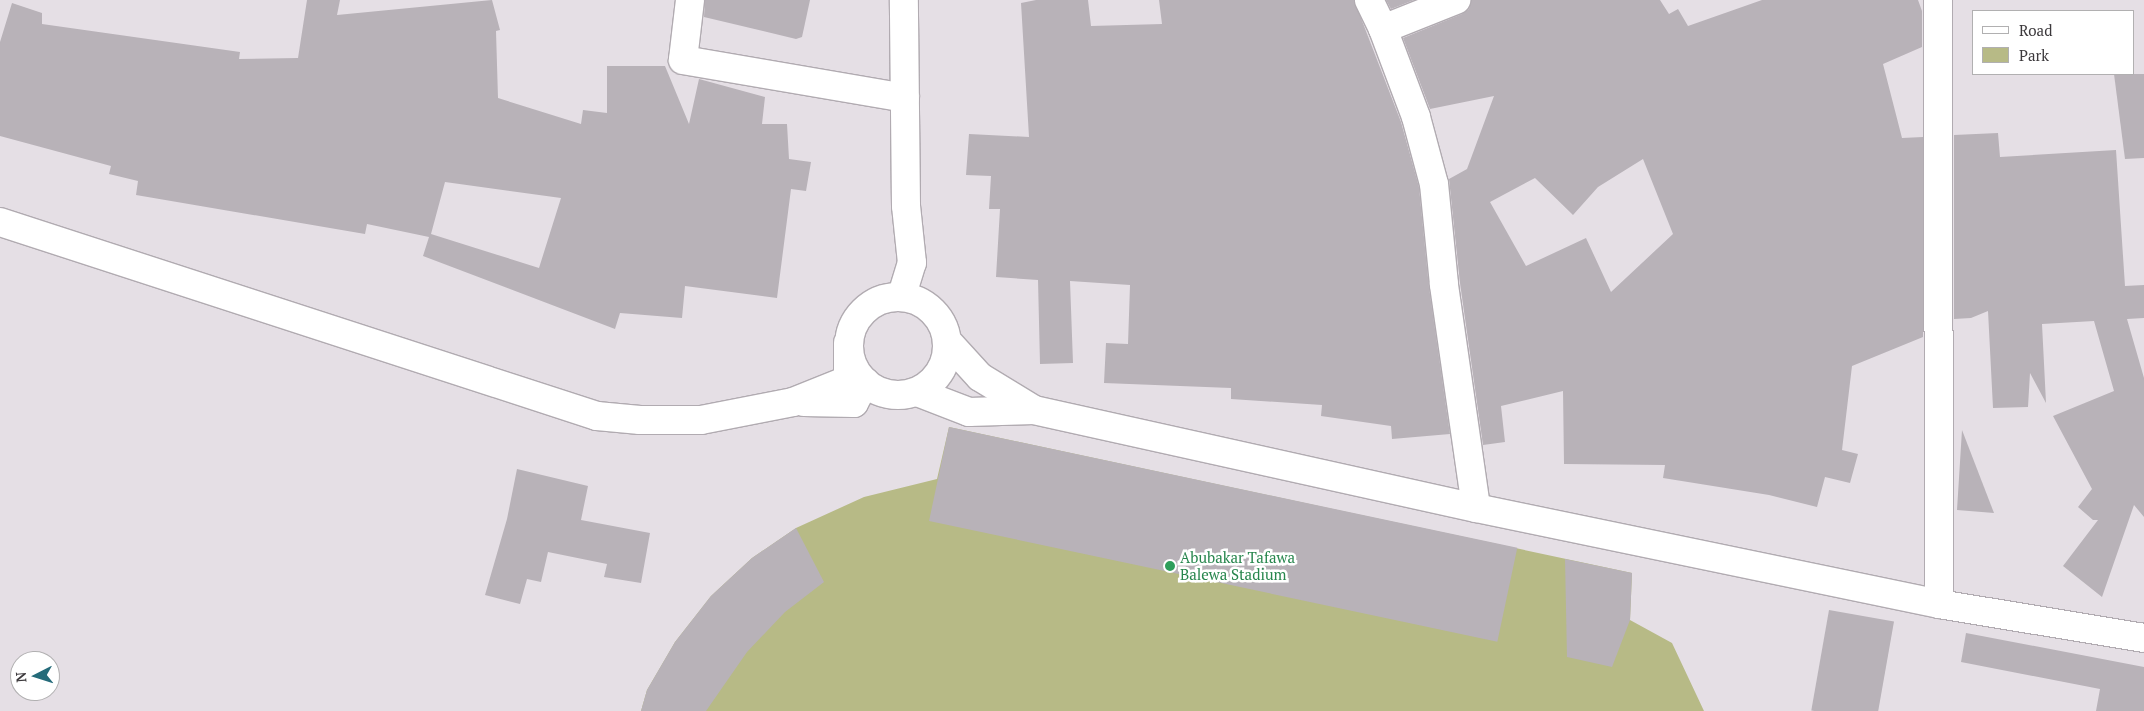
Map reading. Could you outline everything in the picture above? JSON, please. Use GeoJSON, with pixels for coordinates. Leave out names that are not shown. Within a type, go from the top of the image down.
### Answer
{"type":"FeatureCollection","features":[{"type":"Feature","properties":{"kind":"street"},"geometry":{"type":"LineString","coordinates":[[690,0],[683,60],[905,98]]}},
{"type":"Feature","properties":{"kind":"street"},"geometry":{"type":"LineString","coordinates":[[902,295],[912,263],[906,206],[904,0]]}},
{"type":"Feature","properties":{"kind":"street"},"geometry":{"type":"LineString","coordinates":[[1369,0],[1384,29],[1416,117],[1434,184],[1444,285],[1476,508]]}},
{"type":"Feature","properties":{"kind":"street"},"geometry":{"type":"LineString","coordinates":[[1384,29],[1456,0]]}},
{"type":"Feature","properties":{"kind":"street"},"geometry":{"type":"LineString","coordinates":[[1938,0],[1939,604]]}},
{"type":"Feature","properties":{"kind":"street"},"geometry":{"type":"LineString","coordinates":[[0,222],[597,416],[640,420],[701,420],[793,402],[848,380],[850,332],[861,312],[894,282],[906,206]]}},
{"type":"Feature","properties":{"kind":"street"},"geometry":{"type":"LineString","coordinates":[[861,312],[880,299],[902,295],[919,300],[933,310],[943,325],[948,342],[947,357],[941,372],[917,392]]}},
{"type":"Feature","properties":{"kind":"street"},"geometry":{"type":"LineString","coordinates":[[948,342],[980,377],[1034,410]]}},
{"type":"Feature","properties":{"kind":"street"},"geometry":{"type":"LineString","coordinates":[[848,344],[853,365],[865,382],[890,394],[917,392],[969,412],[1034,410],[1476,508],[1939,604],[2144,638]]}},
{"type":"Feature","properties":{"kind":"street"},"geometry":{"type":"LineString","coordinates":[[793,402],[854,403],[865,382]]}},
{"type":"Feature","properties":{"kind":"green space","name":"Abubakar Tafawa Balewa Stadium"},"geometry":{"type":"Polygon","coordinates":[[[949,427],[1632,573],[1630,620],[1672,643],[1704,711],[641,711],[647,690],[675,642],[711,596],[752,558],[796,528],[864,497],[937,479],[949,427]]]}},
{"type":"Feature","properties":{"kind":"building"},"geometry":{"type":"Polygon","coordinates":[[[307,0],[340,0],[337,15],[492,0],[500,30],[496,31],[498,98],[581,124],[583,110],[607,113],[607,66],[665,66],[689,124],[699,79],[765,97],[762,124],[787,124],[789,159],[811,162],[806,191],[791,189],[777,298],[685,286],[682,318],[620,313],[615,329],[423,256],[429,237],[367,224],[365,234],[136,195],[138,181],[109,174],[111,166],[0,136],[0,42],[12,3],[42,13],[42,24],[240,52],[239,59],[298,58],[307,0]],[[445,182],[431,234],[539,268],[561,198],[445,182]]]}},
{"type":"Feature","properties":{"kind":"building"},"geometry":{"type":"Polygon","coordinates":[[[705,0],[810,0],[802,37],[796,39],[704,17],[705,0]]]}},
{"type":"Feature","properties":{"kind":"building"},"geometry":{"type":"Polygon","coordinates":[[[1036,0],[1088,0],[1091,26],[1162,24],[1159,0],[1354,0],[1401,122],[1419,187],[1429,287],[1450,434],[1392,439],[1391,426],[1321,416],[1322,405],[1231,399],[1231,388],[1104,383],[1106,343],[1128,344],[1130,285],[1070,281],[1073,363],[1040,364],[1038,280],[996,277],[1000,209],[989,209],[991,176],[966,175],[969,134],[1029,137],[1021,3],[1036,0]]]}},
{"type":"Feature","properties":{"kind":"building"},"geometry":{"type":"Polygon","coordinates":[[[1386,0],[1414,0],[1391,9],[1386,0]]]}},
{"type":"Feature","properties":{"kind":"building"},"geometry":{"type":"Polygon","coordinates":[[[1471,0],[1660,0],[1669,14],[1678,9],[1688,26],[1762,0],[1918,0],[1922,11],[1922,47],[1883,64],[1902,138],[1923,137],[1923,337],[1852,366],[1842,450],[1858,454],[1850,483],[1825,477],[1817,507],[1769,495],[1663,478],[1665,465],[1564,464],[1563,391],[1501,406],[1505,442],[1483,445],[1460,283],[1449,179],[1467,169],[1494,96],[1430,109],[1403,38],[1462,14],[1469,9],[1471,0]],[[1643,159],[1598,187],[1573,215],[1535,178],[1490,202],[1526,266],[1586,238],[1611,292],[1673,234],[1643,159]]]}},
{"type":"Feature","properties":{"kind":"building"},"geometry":{"type":"Polygon","coordinates":[[[2144,74],[2144,158],[2125,159],[2114,75],[2144,74]]]}},
{"type":"Feature","properties":{"kind":"building"},"geometry":{"type":"Polygon","coordinates":[[[1998,133],[2000,157],[2116,150],[2125,286],[2144,285],[2144,318],[2127,319],[2144,378],[2144,517],[2134,505],[2102,597],[2063,566],[2098,520],[2093,520],[2078,507],[2092,489],[2053,416],[2114,391],[2094,321],[2042,324],[2046,403],[2030,373],[2028,407],[1993,408],[1988,311],[1971,318],[1954,319],[1954,135],[1998,133]]]}},
{"type":"Feature","properties":{"kind":"building"},"geometry":{"type":"Polygon","coordinates":[[[949,427],[1517,548],[1497,642],[929,521],[949,427]]]}},
{"type":"Feature","properties":{"kind":"building"},"geometry":{"type":"Polygon","coordinates":[[[1962,430],[1994,513],[1957,510],[1962,430]]]}},
{"type":"Feature","properties":{"kind":"building"},"geometry":{"type":"Polygon","coordinates":[[[517,469],[588,486],[581,520],[650,533],[641,583],[604,577],[607,564],[548,552],[541,582],[527,579],[520,604],[485,595],[507,519],[517,469]]]}},
{"type":"Feature","properties":{"kind":"building"},"geometry":{"type":"Polygon","coordinates":[[[796,528],[824,582],[785,612],[747,652],[706,711],[641,711],[647,690],[675,642],[711,596],[752,558],[796,528]]]}},
{"type":"Feature","properties":{"kind":"building"},"geometry":{"type":"Polygon","coordinates":[[[1565,559],[1632,573],[1630,620],[1612,667],[1567,657],[1565,559]]]}},
{"type":"Feature","properties":{"kind":"building"},"geometry":{"type":"Polygon","coordinates":[[[1829,610],[1894,621],[1878,711],[1811,710],[1829,610]]]}},
{"type":"Feature","properties":{"kind":"building"},"geometry":{"type":"Polygon","coordinates":[[[1966,633],[2144,667],[2144,711],[2096,711],[2100,689],[1961,662],[1966,633]]]}},
{"type":"Feature","properties":{"kind":"place","name":"Abubakar Tafawa Balewa Stadium"},"geometry":{"type":"Point","coordinates":[1170,566]}}]}
